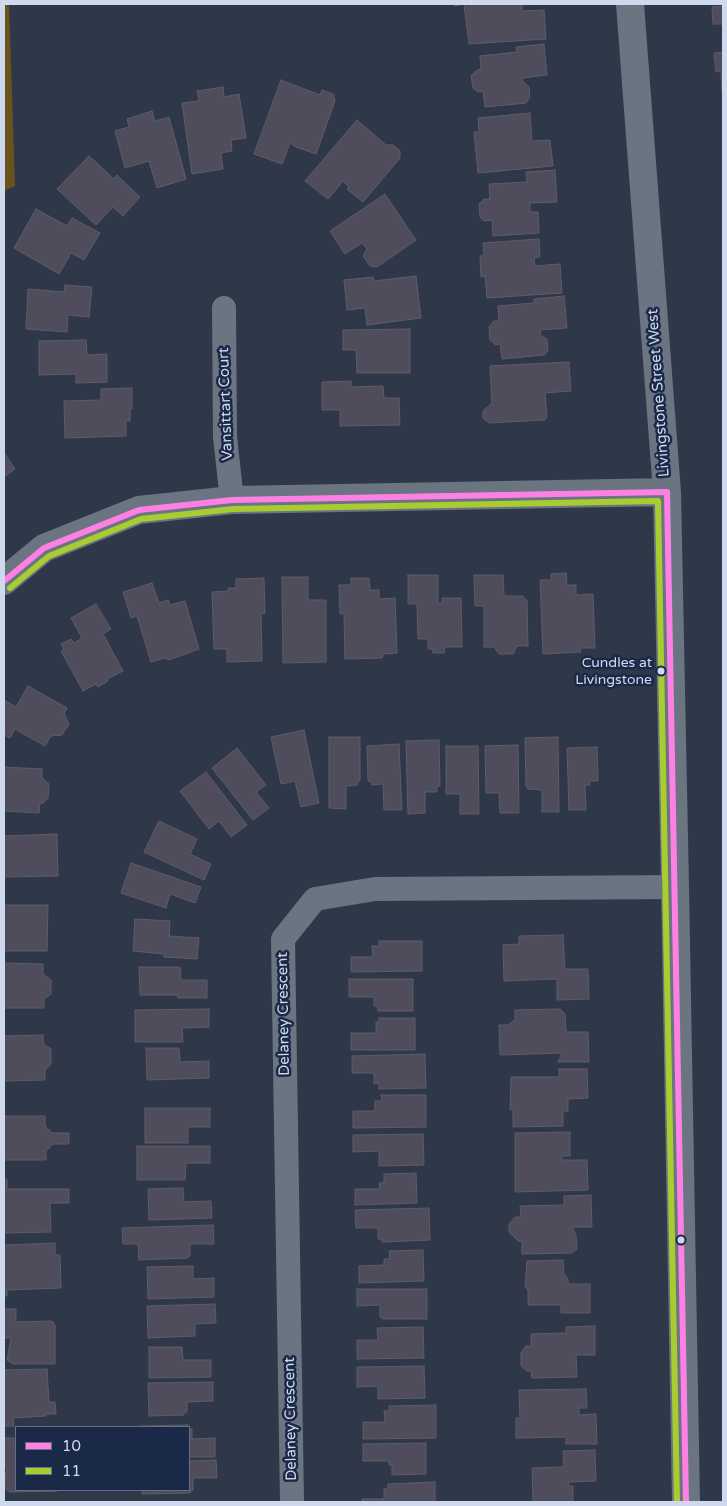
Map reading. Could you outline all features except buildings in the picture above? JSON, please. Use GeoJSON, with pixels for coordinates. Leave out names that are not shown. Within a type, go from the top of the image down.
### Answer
{"type":"FeatureCollection","features":[{"type":"Feature","properties":{"kind":"street","name":"Livingstone Street West"},"geometry":{"type":"LineString","coordinates":[[630,4],[667,492],[686,1502]]}},
{"type":"Feature","properties":{"kind":"street","name":"Vansittart Court"},"geometry":{"type":"LineString","coordinates":[[224,308],[224,437],[232,500]]}},
{"type":"Feature","properties":{"kind":"street"},"geometry":{"type":"LineString","coordinates":[[4,581],[44,548],[139,510],[232,500],[667,492]]}},
{"type":"Feature","properties":{"kind":"street","name":"Delaney Crescent"},"geometry":{"type":"LineString","coordinates":[[292,1502],[283,939],[315,899],[375,889],[675,887]]}},
{"type":"Feature","properties":{"kind":"shaded area"},"geometry":{"type":"Polygon","coordinates":[[[4,4],[9,4],[15,186],[4,191],[4,4]]]}},
{"type":"Feature","properties":{"kind":"transit line","name":"10"},"geometry":{"type":"LineString","coordinates":[[4,581],[44,548],[139,510],[232,500],[667,492],[686,1502]]}},
{"type":"Feature","properties":{"kind":"transit line","name":"11"},"geometry":{"type":"LineString","coordinates":[[10,588],[49,556],[141,519],[233,509],[658,501],[677,1502]]}},
{"type":"Feature","properties":{"kind":"place","name":"Cundles at Livingstone"},"geometry":{"type":"Point","coordinates":[661,671]}}]}
